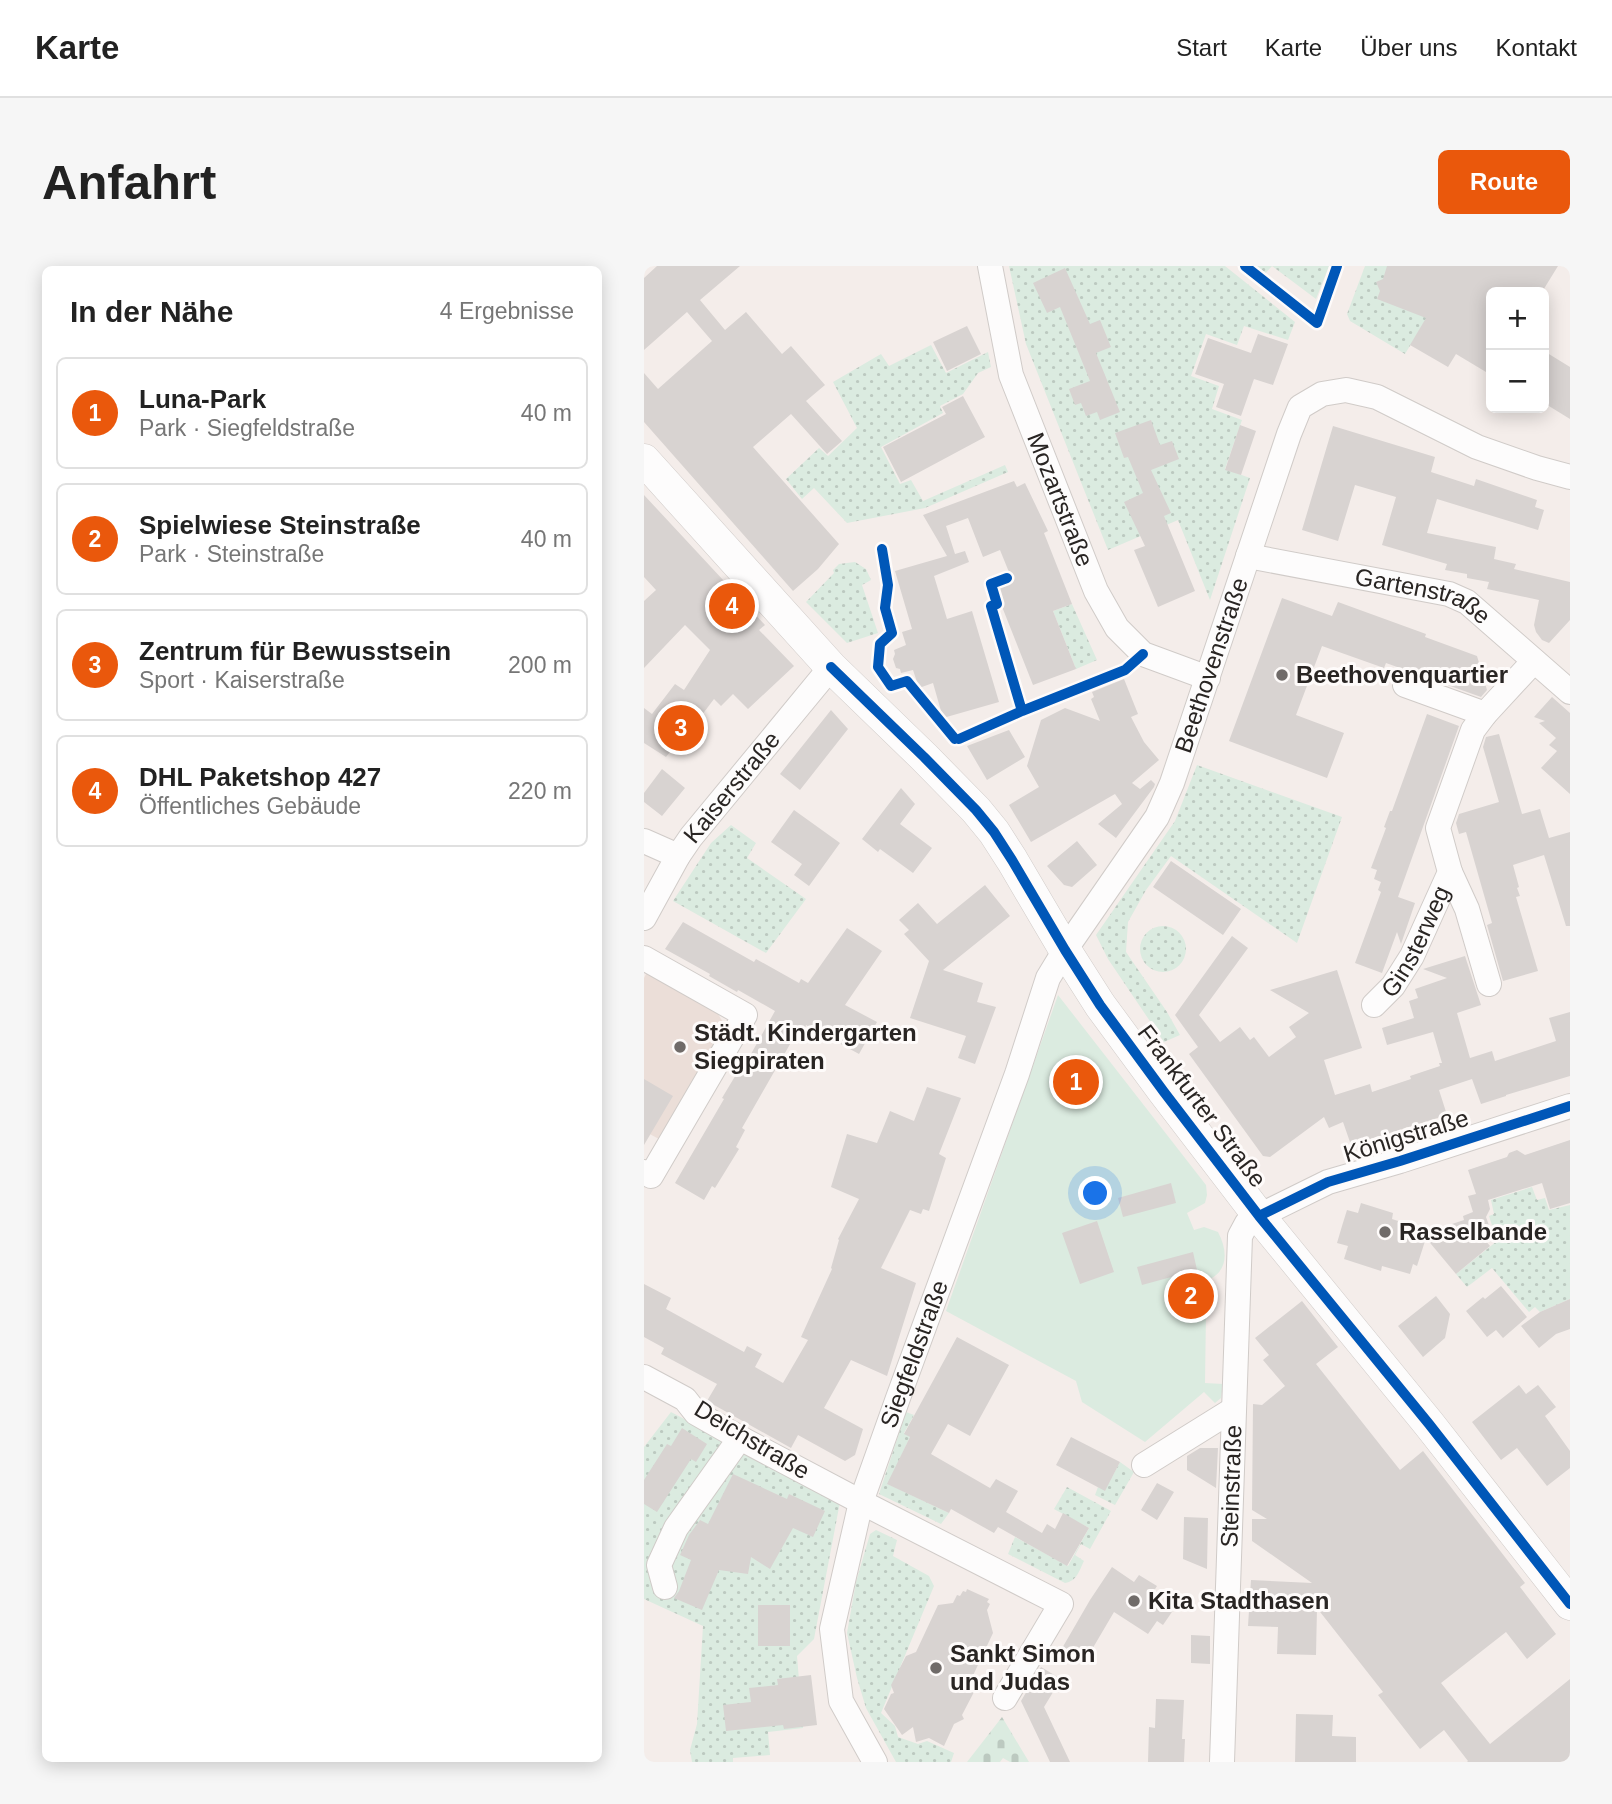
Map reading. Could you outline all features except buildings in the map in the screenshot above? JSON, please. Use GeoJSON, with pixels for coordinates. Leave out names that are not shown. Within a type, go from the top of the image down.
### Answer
{"type":"FeatureCollection","features":[{"type":"Feature","properties":{"kind":"main road","name":"Frankfurter Straße"},"geometry":{"type":"LineString","coordinates":[[644,460],[831,667],[924,757],[994,832],[1100,1005],[1164,1092],[1259,1216],[1455,1457],[1570,1604]]}},
{"type":"Feature","properties":{"kind":"street","name":"Mozartstraße"},"geometry":{"type":"LineString","coordinates":[[990,266],[1011,375],[1096,591],[1117,628],[1143,654],[1208,678]]}},
{"type":"Feature","properties":{"kind":"street","name":"Beethovenstraße"},"geometry":{"type":"LineString","coordinates":[[1065,950],[1157,817],[1172,783],[1300,407],[1322,394],[1346,390],[1377,397],[1477,447],[1570,477]]}},
{"type":"Feature","properties":{"kind":"street","name":"Gartenstraße"},"geometry":{"type":"LineString","coordinates":[[1248,556],[1449,594],[1467,602],[1570,692]]}},
{"type":"Feature","properties":{"kind":"street","name":"Ginsterweg"},"geometry":{"type":"LineString","coordinates":[[1489,984],[1467,909],[1450,872],[1438,828],[1474,730],[1534,660]]}},
{"type":"Feature","properties":{"kind":"street","name":"Kaiserstraße"},"geometry":{"type":"LineString","coordinates":[[644,918],[691,837],[831,667]]}},
{"type":"Feature","properties":{"kind":"street"},"geometry":{"type":"LineString","coordinates":[[1405,685],[1485,714]]}},
{"type":"Feature","properties":{"kind":"street"},"geometry":{"type":"LineString","coordinates":[[644,841],[678,856]]}},
{"type":"Feature","properties":{"kind":"street","name":"Ginsterweg"},"geometry":{"type":"LineString","coordinates":[[1374,1005],[1393,986],[1412,956],[1450,872]]}},
{"type":"Feature","properties":{"kind":"street","name":"Siegfeldstraße"},"geometry":{"type":"LineString","coordinates":[[875,1762],[841,1701],[832,1629],[861,1502],[1017,1074],[1048,978],[1065,950]]}},
{"type":"Feature","properties":{"kind":"street"},"geometry":{"type":"LineString","coordinates":[[644,958],[745,1015],[651,1176],[644,1172]]}},
{"type":"Feature","properties":{"kind":"street","name":"Königstraße"},"geometry":{"type":"LineString","coordinates":[[1259,1216],[1328,1182],[1570,1106]]}},
{"type":"Feature","properties":{"kind":"street","name":"Steinstraße"},"geometry":{"type":"LineString","coordinates":[[1222,1762],[1240,1236],[1247,1223],[1259,1216]]}},
{"type":"Feature","properties":{"kind":"street","name":"Deichstraße"},"geometry":{"type":"LineString","coordinates":[[644,1377],[685,1399],[696,1413],[740,1437],[1061,1604],[1005,1698]]}},
{"type":"Feature","properties":{"kind":"street"},"geometry":{"type":"LineString","coordinates":[[1144,1465],[1234,1409]]}},
{"type":"Feature","properties":{"kind":"street"},"geometry":{"type":"LineString","coordinates":[[665,1587],[659,1565],[676,1528],[740,1437]]}},
{"type":"Feature","properties":{"kind":"shaded area","name":"Städt. Kindergarten Siegpiraten"},"geometry":{"type":"Polygon","coordinates":[[[647,972],[718,1014],[724,1024],[725,1036],[659,1139],[644,1131],[644,978],[647,972]]]}},
{"type":"Feature","properties":{"kind":"green space"},"geometry":{"type":"Polygon","coordinates":[[[1009,266],[1225,266],[1295,322],[1288,340],[1244,326],[1237,345],[1206,334],[1191,376],[1219,386],[1212,409],[1242,420],[1225,469],[1250,478],[1210,600],[1178,520],[1108,550],[1026,344],[1009,266]]]}},
{"type":"Feature","properties":{"kind":"green space"},"geometry":{"type":"Polygon","coordinates":[[[1251,266],[1272,266],[1263,276],[1251,266]]]}},
{"type":"Feature","properties":{"kind":"green space"},"geometry":{"type":"Polygon","coordinates":[[[1272,266],[1329,266],[1316,299],[1272,266]]]}},
{"type":"Feature","properties":{"kind":"green space"},"geometry":{"type":"Polygon","coordinates":[[[1365,266],[1458,266],[1405,354],[1350,321],[1347,314],[1365,266]]]}},
{"type":"Feature","properties":{"kind":"green space"},"geometry":{"type":"Polygon","coordinates":[[[931,345],[946,373],[988,352],[991,367],[978,373],[963,394],[940,406],[943,413],[881,447],[900,484],[911,480],[923,501],[1005,465],[1008,472],[925,508],[847,523],[814,488],[802,499],[786,479],[819,448],[828,456],[857,428],[833,382],[881,354],[889,366],[931,345]]]}},
{"type":"Feature","properties":{"kind":"green space"},"geometry":{"type":"Polygon","coordinates":[[[855,562],[866,569],[871,580],[862,585],[878,633],[847,643],[806,602],[834,573],[833,570],[839,564],[855,562]]]}},
{"type":"Feature","properties":{"kind":"green space"},"geometry":{"type":"Polygon","coordinates":[[[1072,604],[1097,660],[1076,669],[1053,611],[1072,604]]]}},
{"type":"Feature","properties":{"kind":"green space"},"geometry":{"type":"Polygon","coordinates":[[[1197,765],[1342,817],[1297,943],[1171,856],[1146,890],[1128,922],[1126,952],[1180,1035],[1164,1042],[1108,959],[1096,935],[1175,821],[1197,765]]]}},
{"type":"Feature","properties":{"kind":"green space"},"geometry":{"type":"Polygon","coordinates":[[[731,825],[756,843],[747,858],[806,899],[766,953],[673,901],[711,843],[731,825]]]}},
{"type":"Feature","properties":{"kind":"green space"},"geometry":{"type":"Polygon","coordinates":[[[1163,926],[1180,932],[1186,949],[1180,966],[1163,972],[1146,966],[1140,949],[1146,932],[1163,926]]]}},
{"type":"Feature","properties":{"kind":"green space"},"geometry":{"type":"Polygon","coordinates":[[[1058,995],[1206,1185],[1205,1203],[1187,1213],[1194,1230],[1204,1227],[1218,1232],[1224,1248],[1222,1268],[1203,1282],[1206,1312],[1205,1383],[1223,1384],[1221,1398],[1215,1403],[1204,1392],[1145,1442],[1082,1402],[1076,1381],[946,1311],[1058,995]]]}},
{"type":"Feature","properties":{"kind":"green space"},"geometry":{"type":"Polygon","coordinates":[[[1532,1187],[1537,1200],[1545,1198],[1549,1210],[1570,1205],[1570,1299],[1540,1312],[1535,1307],[1529,1312],[1492,1268],[1467,1287],[1456,1274],[1497,1241],[1489,1216],[1494,1214],[1491,1200],[1532,1187]]]}},
{"type":"Feature","properties":{"kind":"green space"},"geometry":{"type":"Polygon","coordinates":[[[671,1412],[840,1502],[814,1639],[797,1656],[803,1728],[768,1732],[770,1755],[733,1758],[733,1762],[692,1762],[690,1750],[697,1724],[703,1626],[644,1599],[644,1447],[671,1412]]]}},
{"type":"Feature","properties":{"kind":"green space"},"geometry":{"type":"Polygon","coordinates":[[[906,1412],[914,1415],[904,1433],[910,1437],[888,1484],[949,1513],[941,1524],[879,1494],[906,1412]]]}},
{"type":"Feature","properties":{"kind":"green space"},"geometry":{"type":"Polygon","coordinates":[[[1120,1462],[1134,1472],[1115,1505],[1095,1495],[1098,1487],[1105,1490],[1120,1462]]]}},
{"type":"Feature","properties":{"kind":"green space"},"geometry":{"type":"Polygon","coordinates":[[[1067,1487],[1111,1511],[1090,1549],[1081,1544],[1075,1555],[1084,1561],[1075,1578],[1065,1583],[1008,1554],[1015,1537],[1068,1566],[1089,1528],[1054,1509],[1067,1487]]]}},
{"type":"Feature","properties":{"kind":"green space"},"geometry":{"type":"Polygon","coordinates":[[[876,1530],[897,1540],[893,1556],[929,1576],[934,1586],[881,1713],[895,1726],[898,1737],[918,1744],[927,1741],[954,1753],[951,1762],[896,1762],[866,1708],[847,1633],[856,1582],[870,1534],[876,1530]]]}},
{"type":"Feature","properties":{"kind":"green space"},"geometry":{"type":"Polygon","coordinates":[[[1002,1717],[1029,1762],[1010,1762],[1003,1758],[1000,1762],[967,1762],[1002,1717]]]}},
{"type":"Feature","properties":{"kind":"cycle path"},"geometry":{"type":"LineString","coordinates":[[1245,266],[1317,323],[1337,266]]}},
{"type":"Feature","properties":{"kind":"cycle path"},"geometry":{"type":"LineString","coordinates":[[882,549],[888,585],[885,608],[892,633],[880,644],[878,667],[891,686],[907,681],[955,739]]}},
{"type":"Feature","properties":{"kind":"cycle path"},"geometry":{"type":"LineString","coordinates":[[1007,578],[991,584],[997,604],[991,606],[1022,711]]}},
{"type":"Feature","properties":{"kind":"cycle path"},"geometry":{"type":"LineString","coordinates":[[959,739],[1125,670],[1143,654]]}},
{"type":"Feature","properties":{"kind":"cycle path"},"geometry":{"type":"LineString","coordinates":[[831,667],[924,757],[994,832],[1100,1005],[1164,1092],[1259,1216],[1429,1424],[1570,1604]]}},
{"type":"Feature","properties":{"kind":"cycle path"},"geometry":{"type":"LineString","coordinates":[[1259,1216],[1328,1182],[1570,1106]]}},
{"type":"Feature","properties":{"kind":"place","name":"DHL Paketshop 427"},"geometry":{"type":"Point","coordinates":[732,606]}},
{"type":"Feature","properties":{"kind":"place","name":"Beethovenquartier"},"geometry":{"type":"Point","coordinates":[1282,675]}},
{"type":"Feature","properties":{"kind":"place","name":"Zentrum für Bewusstsein"},"geometry":{"type":"Point","coordinates":[681,728]}},
{"type":"Feature","properties":{"kind":"place","name":"Städt. Kindergarten Siegpiraten"},"geometry":{"type":"Point","coordinates":[680,1047]}},
{"type":"Feature","properties":{"kind":"place","name":"Luna-Park"},"geometry":{"type":"Point","coordinates":[1076,1082]}},
{"type":"Feature","properties":{"kind":"place","name":"Rasselbande"},"geometry":{"type":"Point","coordinates":[1385,1232]}},
{"type":"Feature","properties":{"kind":"place","name":"Spielwiese Steinstraße"},"geometry":{"type":"Point","coordinates":[1191,1296]}},
{"type":"Feature","properties":{"kind":"place","name":"Kita Stadthasen"},"geometry":{"type":"Point","coordinates":[1134,1601]}},
{"type":"Feature","properties":{"kind":"place","name":"Sankt Simon und Judas"},"geometry":{"type":"Point","coordinates":[936,1668]}}]}
